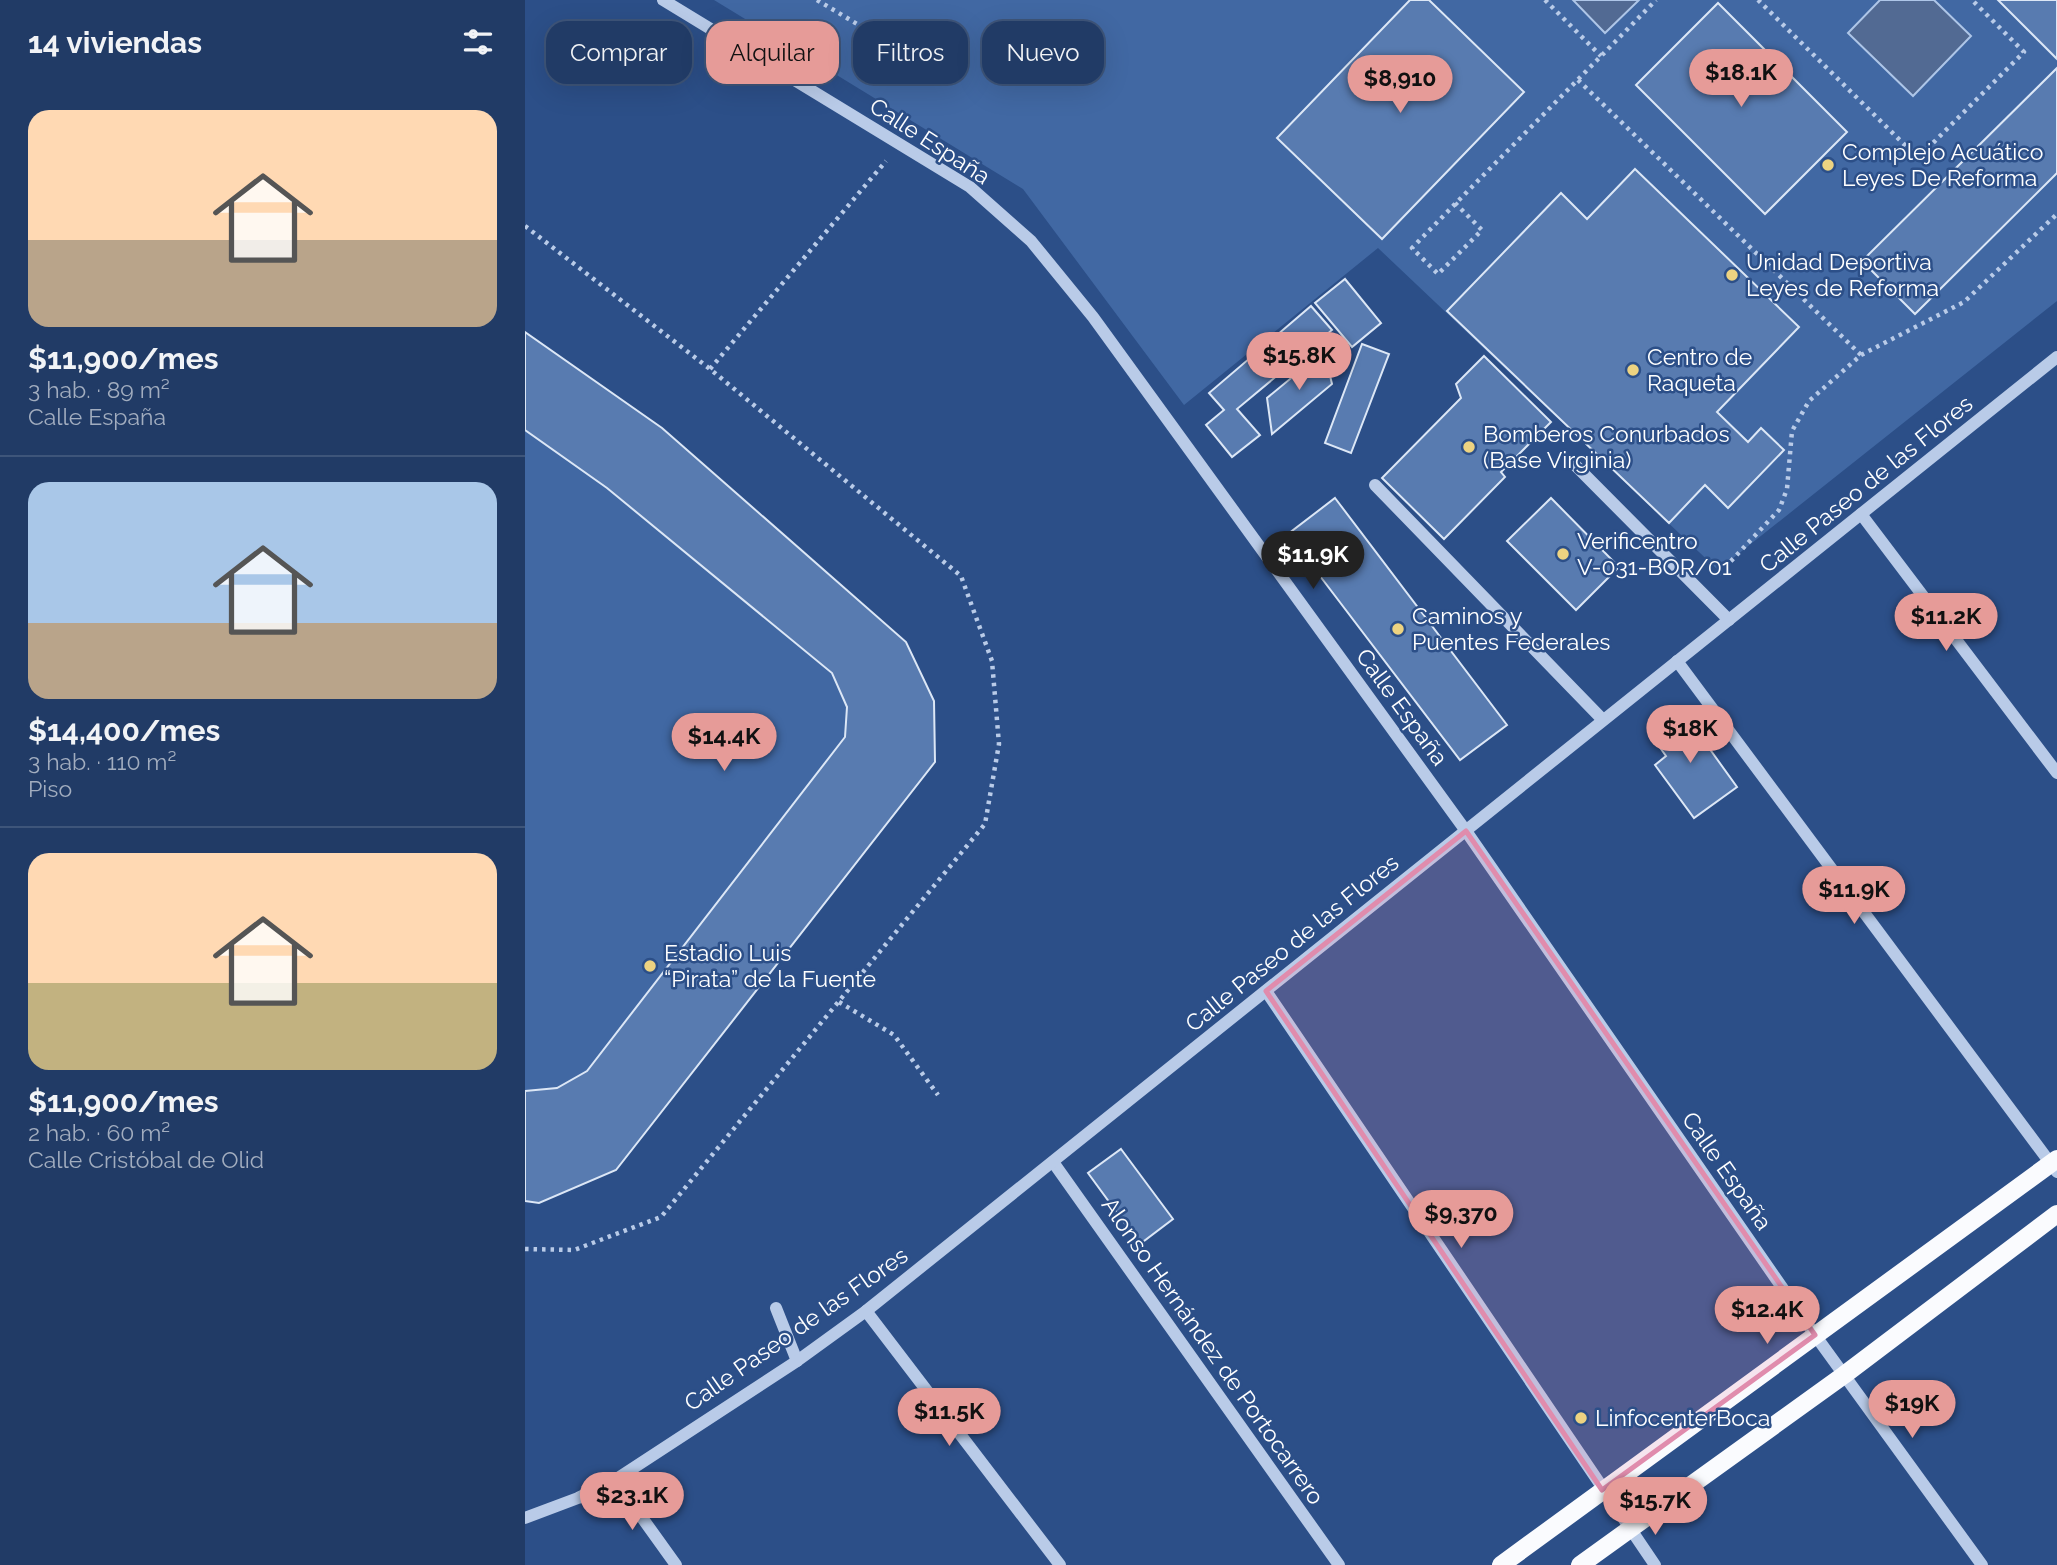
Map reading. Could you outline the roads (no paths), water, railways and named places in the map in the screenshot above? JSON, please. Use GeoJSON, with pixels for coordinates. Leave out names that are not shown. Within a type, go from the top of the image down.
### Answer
{"type":"FeatureCollection","features":[{"type":"Feature","properties":{"kind":"main road"},"geometry":{"type":"LineString","coordinates":[[1501,1565],[1815,1335],[2055,1165]]}},
{"type":"Feature","properties":{"kind":"main road"},"geometry":{"type":"LineString","coordinates":[[1580,1565],[1844,1374],[2057,1214]]}},
{"type":"Feature","properties":{"kind":"street","name":"Calle España"},"geometry":{"type":"LineString","coordinates":[[663,0],[970,187],[1040,251],[1093,317],[1466,831],[1815,1335],[1982,1565]]}},
{"type":"Feature","properties":{"kind":"street","name":"Calle Paseo de las Flores"},"geometry":{"type":"LineString","coordinates":[[525,1518],[578,1498],[615,1480],[797,1361],[866,1311],[2057,357]]}},
{"type":"Feature","properties":{"kind":"street"},"geometry":{"type":"LineString","coordinates":[[1576,466],[1729,620]]}},
{"type":"Feature","properties":{"kind":"street"},"geometry":{"type":"LineString","coordinates":[[1375,485],[1604,720]]}},
{"type":"Feature","properties":{"kind":"street"},"geometry":{"type":"LineString","coordinates":[[1861,514],[2057,772]]}},
{"type":"Feature","properties":{"kind":"street"},"geometry":{"type":"LineString","coordinates":[[1677,661],[2055,1165]]}},
{"type":"Feature","properties":{"kind":"street"},"geometry":{"type":"LineString","coordinates":[[1266,991],[1655,1565]]}},
{"type":"Feature","properties":{"kind":"street","name":"Alonso Hernández de Portocarrero"},"geometry":{"type":"LineString","coordinates":[[1053,1161],[1339,1565]]}},
{"type":"Feature","properties":{"kind":"street"},"geometry":{"type":"LineString","coordinates":[[776,1308],[797,1361]]}},
{"type":"Feature","properties":{"kind":"street"},"geometry":{"type":"LineString","coordinates":[[866,1311],[1060,1565]]}},
{"type":"Feature","properties":{"kind":"street"},"geometry":{"type":"LineString","coordinates":[[615,1480],[676,1565]]}},
{"type":"Feature","properties":{"kind":"place","name":"Complejo Acuático Leyes De Reforma"},"geometry":{"type":"Point","coordinates":[1828,165]}},
{"type":"Feature","properties":{"kind":"place","name":"Unidad Deportiva Leyes de Reforma"},"geometry":{"type":"Point","coordinates":[1732,275]}},
{"type":"Feature","properties":{"kind":"place","name":"Centro de Raqueta"},"geometry":{"type":"Point","coordinates":[1633,370]}},
{"type":"Feature","properties":{"kind":"place","name":"Bomberos Conurbados (Base Virginia)"},"geometry":{"type":"Point","coordinates":[1469,447]}},
{"type":"Feature","properties":{"kind":"place","name":"Verificentro V-031-BOR/01"},"geometry":{"type":"Point","coordinates":[1563,554]}},
{"type":"Feature","properties":{"kind":"place","name":"Caminos y Puentes Federales"},"geometry":{"type":"Point","coordinates":[1398,629]}},
{"type":"Feature","properties":{"kind":"place","name":"Estadio Luis “Pirata” de la Fuente"},"geometry":{"type":"Point","coordinates":[650,966]}},
{"type":"Feature","properties":{"kind":"place","name":"LinfocenterBoca"},"geometry":{"type":"Point","coordinates":[1581,1418]}}]}
